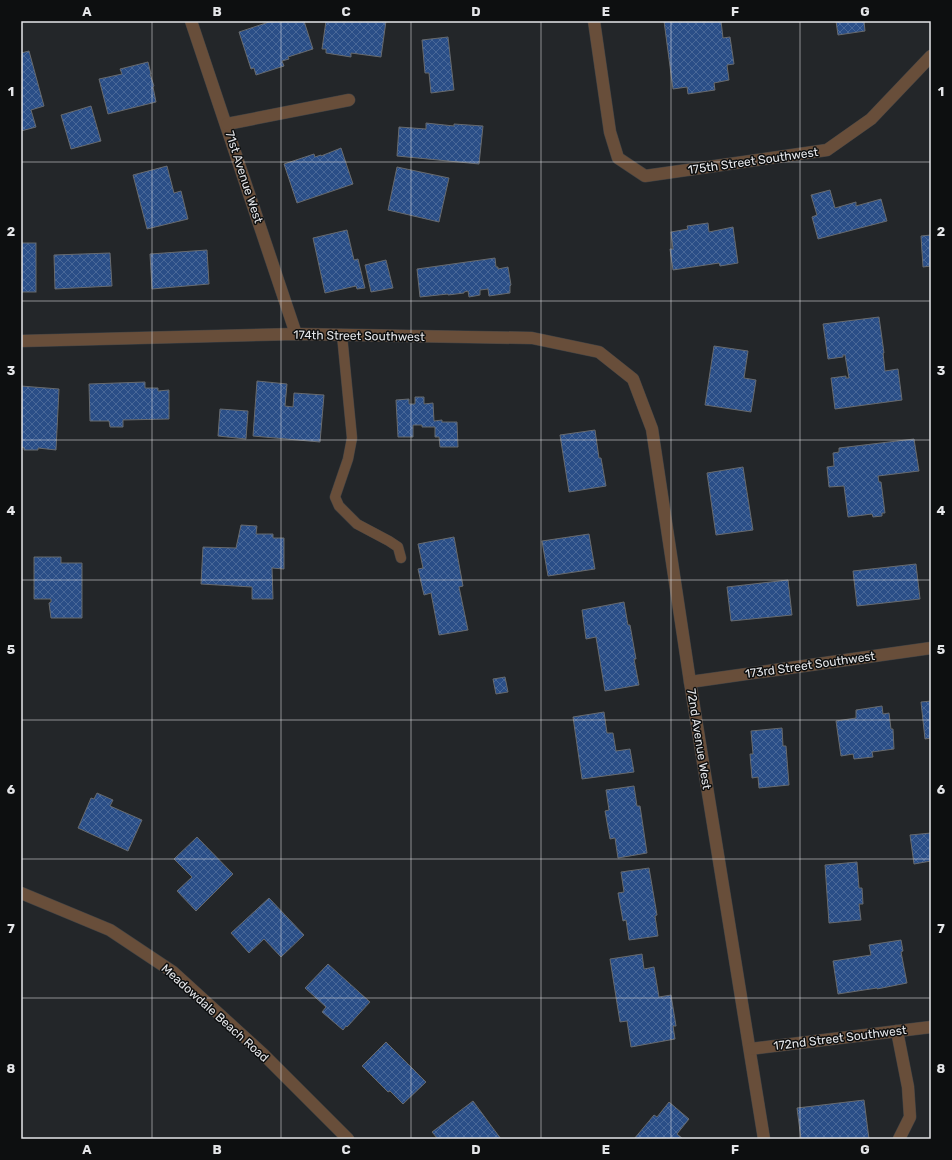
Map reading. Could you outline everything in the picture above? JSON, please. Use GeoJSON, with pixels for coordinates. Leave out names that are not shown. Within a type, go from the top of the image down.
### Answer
{"type":"FeatureCollection","features":[{"type":"Feature","properties":{"kind":"street","name":"71st Avenue West"},"geometry":{"type":"LineString","coordinates":[[191,21],[227,124],[296,334]]}},
{"type":"Feature","properties":{"kind":"street","name":"175th Street Southwest"},"geometry":{"type":"LineString","coordinates":[[594,21],[610,132],[618,158],[645,176],[827,150],[871,119],[931,56]]}},
{"type":"Feature","properties":{"kind":"street"},"geometry":{"type":"LineString","coordinates":[[227,124],[349,100]]}},
{"type":"Feature","properties":{"kind":"street","name":"174th Street Southwest"},"geometry":{"type":"LineString","coordinates":[[21,341],[296,334],[532,338],[599,352],[633,378],[652,429]]}},
{"type":"Feature","properties":{"kind":"street","name":"72nd Avenue West"},"geometry":{"type":"LineString","coordinates":[[652,429],[690,682],[764,1139]]}},
{"type":"Feature","properties":{"kind":"street","name":"173rd Street Southwest"},"geometry":{"type":"LineString","coordinates":[[690,682],[931,648]]}},
{"type":"Feature","properties":{"kind":"street","name":"Meadowdale Beach Road"},"geometry":{"type":"LineString","coordinates":[[21,893],[110,930],[173,972],[264,1055],[348,1139]]}},
{"type":"Feature","properties":{"kind":"street","name":"172nd Street Southwest"},"geometry":{"type":"LineString","coordinates":[[750,1049],[931,1027]]}},
{"type":"Feature","properties":{"kind":"street"},"geometry":{"type":"LineString","coordinates":[[897,1031],[908,1087],[910,1117],[899,1139]]}},
{"type":"Feature","properties":{"kind":"lane"},"geometry":{"type":"LineString","coordinates":[[342,335],[352,438],[348,459],[335,497],[339,506],[357,524],[390,541],[398,547],[401,558]]}},
{"type":"Feature","properties":{"kind":"building"},"geometry":{"type":"Polygon","coordinates":[[[272,21],[304,21],[313,49],[288,57],[289,59],[282,61],[284,66],[256,75],[254,68],[251,69],[239,32],[272,21]]]}},
{"type":"Feature","properties":{"kind":"building"},"geometry":{"type":"Polygon","coordinates":[[[326,21],[386,21],[381,57],[351,53],[351,57],[326,53],[326,49],[322,49],[326,21]]]}},
{"type":"Feature","properties":{"kind":"building"},"geometry":{"type":"Polygon","coordinates":[[[664,21],[721,21],[723,38],[730,37],[734,64],[727,65],[729,80],[714,83],[715,90],[688,94],[687,87],[673,89],[664,21]]]}},
{"type":"Feature","properties":{"kind":"building"},"geometry":{"type":"Polygon","coordinates":[[[836,21],[864,21],[865,31],[838,35],[836,21]]]}},
{"type":"Feature","properties":{"kind":"building"},"geometry":{"type":"Polygon","coordinates":[[[448,37],[454,90],[431,93],[429,73],[425,73],[422,40],[448,37]]]}},
{"type":"Feature","properties":{"kind":"building"},"geometry":{"type":"Polygon","coordinates":[[[29,51],[44,106],[31,110],[36,127],[21,131],[21,53],[29,51]]]}},
{"type":"Feature","properties":{"kind":"building"},"geometry":{"type":"Polygon","coordinates":[[[148,62],[156,102],[108,114],[99,79],[122,74],[120,69],[148,62]]]}},
{"type":"Feature","properties":{"kind":"building"},"geometry":{"type":"Polygon","coordinates":[[[91,106],[101,141],[71,149],[61,115],[91,106]]]}},
{"type":"Feature","properties":{"kind":"building"},"geometry":{"type":"Polygon","coordinates":[[[426,123],[454,126],[454,124],[483,126],[479,164],[397,156],[399,127],[426,129],[426,123]]]}},
{"type":"Feature","properties":{"kind":"building"},"geometry":{"type":"Polygon","coordinates":[[[341,148],[353,184],[297,203],[284,164],[314,154],[315,157],[321,156],[341,148]]]}},
{"type":"Feature","properties":{"kind":"building"},"geometry":{"type":"Polygon","coordinates":[[[167,166],[174,193],[181,191],[188,219],[147,229],[133,175],[167,166]]]}},
{"type":"Feature","properties":{"kind":"building"},"geometry":{"type":"Polygon","coordinates":[[[397,167],[449,178],[439,222],[388,210],[397,167]]]}},
{"type":"Feature","properties":{"kind":"building"},"geometry":{"type":"Polygon","coordinates":[[[830,190],[835,208],[856,202],[856,206],[881,199],[887,221],[818,239],[812,217],[817,215],[811,195],[830,190]]]}},
{"type":"Feature","properties":{"kind":"building"},"geometry":{"type":"Polygon","coordinates":[[[708,223],[709,232],[733,227],[738,263],[720,266],[719,263],[673,270],[670,249],[673,249],[671,232],[688,229],[687,226],[708,223]]]}},
{"type":"Feature","properties":{"kind":"building"},"geometry":{"type":"Polygon","coordinates":[[[347,230],[354,260],[358,259],[365,288],[357,289],[356,286],[325,293],[313,238],[347,230]]]}},
{"type":"Feature","properties":{"kind":"building"},"geometry":{"type":"Polygon","coordinates":[[[931,235],[931,266],[923,267],[921,236],[931,235]]]}},
{"type":"Feature","properties":{"kind":"building"},"geometry":{"type":"Polygon","coordinates":[[[21,243],[36,243],[36,292],[21,292],[21,243]]]}},
{"type":"Feature","properties":{"kind":"building"},"geometry":{"type":"Polygon","coordinates":[[[207,250],[209,284],[152,289],[150,254],[207,250]]]}},
{"type":"Feature","properties":{"kind":"building"},"geometry":{"type":"Polygon","coordinates":[[[110,253],[112,286],[55,289],[54,255],[110,253]]]}},
{"type":"Feature","properties":{"kind":"building"},"geometry":{"type":"Polygon","coordinates":[[[495,258],[496,267],[498,267],[498,269],[508,267],[511,285],[510,293],[489,296],[488,289],[480,290],[480,295],[469,297],[468,291],[448,295],[420,297],[417,269],[495,258]]]}},
{"type":"Feature","properties":{"kind":"building"},"geometry":{"type":"Polygon","coordinates":[[[386,260],[393,288],[371,292],[365,265],[386,260]]]}},
{"type":"Feature","properties":{"kind":"building"},"geometry":{"type":"Polygon","coordinates":[[[879,317],[885,371],[898,369],[902,400],[835,409],[831,378],[846,376],[846,378],[849,378],[845,355],[843,355],[843,357],[828,359],[823,324],[879,317]]]}},
{"type":"Feature","properties":{"kind":"building"},"geometry":{"type":"Polygon","coordinates":[[[714,346],[748,351],[744,378],[756,380],[751,412],[705,405],[714,346]]]}},
{"type":"Feature","properties":{"kind":"building"},"geometry":{"type":"Polygon","coordinates":[[[257,381],[287,384],[285,406],[293,407],[294,393],[324,395],[320,442],[253,436],[257,381]]]}},
{"type":"Feature","properties":{"kind":"building"},"geometry":{"type":"Polygon","coordinates":[[[145,382],[145,388],[158,388],[158,391],[169,390],[169,419],[123,420],[123,427],[110,427],[109,421],[90,421],[89,384],[145,382]]]}},
{"type":"Feature","properties":{"kind":"building"},"geometry":{"type":"Polygon","coordinates":[[[21,386],[59,389],[56,450],[38,448],[38,450],[24,450],[24,448],[21,447],[21,386]]]}},
{"type":"Feature","properties":{"kind":"building"},"geometry":{"type":"Polygon","coordinates":[[[415,397],[424,397],[424,404],[433,403],[434,421],[442,420],[442,422],[457,422],[458,447],[440,447],[439,437],[435,437],[435,427],[413,425],[413,437],[398,437],[396,400],[409,399],[409,404],[415,404],[415,397]]]}},
{"type":"Feature","properties":{"kind":"building"},"geometry":{"type":"Polygon","coordinates":[[[220,409],[248,411],[246,439],[218,436],[220,409]]]}},
{"type":"Feature","properties":{"kind":"building"},"geometry":{"type":"Polygon","coordinates":[[[595,430],[599,458],[601,458],[606,486],[569,492],[560,435],[595,430]]]}},
{"type":"Feature","properties":{"kind":"building"},"geometry":{"type":"Polygon","coordinates":[[[914,439],[919,471],[878,476],[879,482],[881,482],[885,513],[882,513],[882,516],[873,517],[872,514],[848,517],[844,486],[829,487],[827,467],[834,466],[833,453],[839,452],[839,448],[914,439]]]}},
{"type":"Feature","properties":{"kind":"building"},"geometry":{"type":"Polygon","coordinates":[[[743,467],[753,530],[716,535],[707,473],[743,467]]]}},
{"type":"Feature","properties":{"kind":"building"},"geometry":{"type":"Polygon","coordinates":[[[241,525],[257,526],[256,534],[273,534],[273,538],[284,538],[284,569],[272,568],[273,599],[252,599],[252,587],[201,584],[203,547],[236,548],[241,525]]]}},
{"type":"Feature","properties":{"kind":"building"},"geometry":{"type":"Polygon","coordinates":[[[589,534],[595,569],[548,576],[542,541],[589,534]]]}},
{"type":"Feature","properties":{"kind":"building"},"geometry":{"type":"Polygon","coordinates":[[[454,537],[463,586],[459,587],[468,630],[439,635],[431,593],[424,595],[418,569],[423,568],[418,544],[454,537]]]}},
{"type":"Feature","properties":{"kind":"building"},"geometry":{"type":"Polygon","coordinates":[[[34,557],[61,557],[61,563],[82,563],[82,618],[51,618],[49,603],[51,602],[51,599],[34,599],[34,557]]]}},
{"type":"Feature","properties":{"kind":"building"},"geometry":{"type":"Polygon","coordinates":[[[916,564],[920,599],[857,606],[853,571],[916,564]]]}},
{"type":"Feature","properties":{"kind":"building"},"geometry":{"type":"Polygon","coordinates":[[[788,580],[792,615],[731,621],[727,587],[788,580]]]}},
{"type":"Feature","properties":{"kind":"building"},"geometry":{"type":"Polygon","coordinates":[[[624,602],[628,625],[630,625],[639,685],[605,691],[596,637],[586,639],[582,610],[624,602]]]}},
{"type":"Feature","properties":{"kind":"building"},"geometry":{"type":"Polygon","coordinates":[[[505,677],[508,692],[496,694],[493,679],[505,677]]]}},
{"type":"Feature","properties":{"kind":"building"},"geometry":{"type":"Polygon","coordinates":[[[931,701],[931,738],[925,739],[921,702],[931,701]]]}},
{"type":"Feature","properties":{"kind":"building"},"geometry":{"type":"Polygon","coordinates":[[[882,706],[883,714],[889,713],[891,729],[893,729],[894,749],[872,752],[873,757],[854,759],[853,754],[841,756],[836,721],[856,718],[856,710],[882,706]]]}},
{"type":"Feature","properties":{"kind":"building"},"geometry":{"type":"Polygon","coordinates":[[[604,712],[607,733],[613,733],[616,751],[630,749],[634,772],[582,779],[573,717],[604,712]]]}},
{"type":"Feature","properties":{"kind":"building"},"geometry":{"type":"Polygon","coordinates":[[[782,728],[783,746],[786,746],[789,785],[759,788],[758,777],[752,778],[750,754],[753,754],[751,731],[782,728]]]}},
{"type":"Feature","properties":{"kind":"building"},"geometry":{"type":"Polygon","coordinates":[[[634,786],[637,806],[640,806],[647,853],[618,858],[615,838],[610,839],[605,811],[609,810],[606,790],[634,786]]]}},
{"type":"Feature","properties":{"kind":"building"},"geometry":{"type":"Polygon","coordinates":[[[97,793],[113,800],[110,806],[142,820],[128,851],[78,828],[91,798],[94,799],[97,793]]]}},
{"type":"Feature","properties":{"kind":"building"},"geometry":{"type":"Polygon","coordinates":[[[931,833],[931,861],[914,864],[910,835],[931,833]]]}},
{"type":"Feature","properties":{"kind":"building"},"geometry":{"type":"Polygon","coordinates":[[[197,837],[233,874],[196,911],[177,891],[192,877],[174,859],[197,837]]]}},
{"type":"Feature","properties":{"kind":"building"},"geometry":{"type":"Polygon","coordinates":[[[857,862],[859,888],[862,888],[863,904],[859,904],[861,920],[829,923],[825,865],[857,862]]]}},
{"type":"Feature","properties":{"kind":"building"},"geometry":{"type":"Polygon","coordinates":[[[649,868],[657,915],[655,916],[658,936],[629,940],[626,920],[623,921],[618,893],[624,892],[621,872],[649,868]]]}},
{"type":"Feature","properties":{"kind":"building"},"geometry":{"type":"Polygon","coordinates":[[[269,898],[304,935],[281,957],[264,939],[249,953],[231,933],[269,898]]]}},
{"type":"Feature","properties":{"kind":"building"},"geometry":{"type":"Polygon","coordinates":[[[901,940],[903,951],[901,952],[907,983],[877,989],[838,994],[833,961],[871,955],[869,945],[901,940]]]}},
{"type":"Feature","properties":{"kind":"building"},"geometry":{"type":"Polygon","coordinates":[[[642,954],[644,969],[654,967],[659,997],[671,995],[676,1026],[673,1026],[675,1039],[631,1047],[627,1021],[620,1022],[610,959],[642,954]]]}},
{"type":"Feature","properties":{"kind":"building"},"geometry":{"type":"Polygon","coordinates":[[[328,964],[370,1002],[343,1030],[322,1012],[326,1007],[305,988],[328,964]]]}},
{"type":"Feature","properties":{"kind":"building"},"geometry":{"type":"Polygon","coordinates":[[[386,1042],[426,1082],[403,1104],[390,1091],[388,1092],[362,1066],[386,1042]]]}},
{"type":"Feature","properties":{"kind":"building"},"geometry":{"type":"Polygon","coordinates":[[[864,1100],[869,1139],[801,1139],[797,1108],[864,1100]]]}},
{"type":"Feature","properties":{"kind":"building"},"geometry":{"type":"Polygon","coordinates":[[[473,1101],[501,1139],[438,1139],[432,1132],[473,1101]]]}},
{"type":"Feature","properties":{"kind":"building"},"geometry":{"type":"Polygon","coordinates":[[[669,1102],[689,1119],[677,1134],[683,1139],[634,1139],[654,1115],[657,1117],[669,1102]]]}}]}
